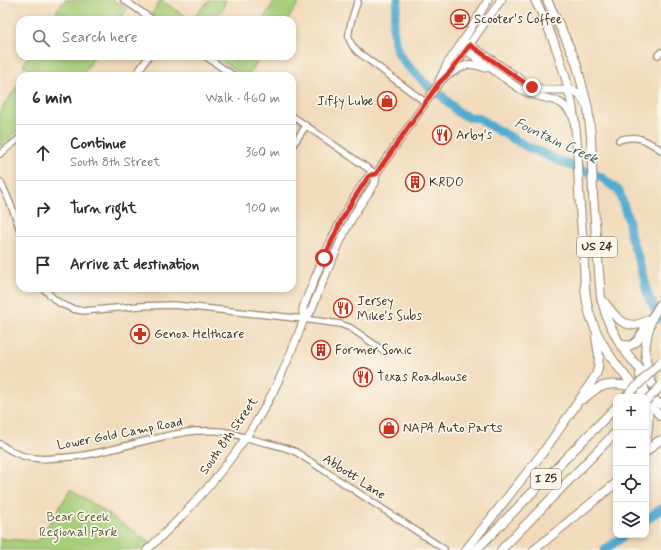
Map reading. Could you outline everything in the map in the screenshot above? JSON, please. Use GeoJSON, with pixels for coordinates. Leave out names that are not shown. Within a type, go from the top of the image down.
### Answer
{"type":"FeatureCollection","features":[{"type":"Feature","properties":{"kind":"highway","name":"US 24"},"geometry":{"type":"LineString","coordinates":[[548,0],[576,62],[588,108],[601,298],[608,321],[620,344],[632,360],[642,381],[644,394]]}},
{"type":"Feature","properties":{"kind":"highway","name":"US 24"},"geometry":{"type":"LineString","coordinates":[[466,550],[534,465],[596,375],[598,368],[599,356],[586,300],[574,119],[569,90],[564,73],[551,36],[535,1]]}},
{"type":"Feature","properties":{"kind":"highway"},"geometry":{"type":"LineString","coordinates":[[601,298],[617,318],[625,323],[634,325],[648,323]]}},
{"type":"Feature","properties":{"kind":"highway"},"geometry":{"type":"LineString","coordinates":[[620,344],[629,346],[638,340],[661,303]]}},
{"type":"Feature","properties":{"kind":"highway"},"geometry":{"type":"LineString","coordinates":[[648,323],[645,353],[647,366],[656,386],[661,406]]}},
{"type":"Feature","properties":{"kind":"highway"},"geometry":{"type":"LineString","coordinates":[[593,326],[611,358],[641,394]]}},
{"type":"Feature","properties":{"kind":"highway"},"geometry":{"type":"LineString","coordinates":[[611,358],[642,381],[656,386]]}},
{"type":"Feature","properties":{"kind":"highway"},"geometry":{"type":"LineString","coordinates":[[632,360],[656,386]]}},
{"type":"Feature","properties":{"kind":"highway"},"geometry":{"type":"LineString","coordinates":[[629,394],[661,362]]}},
{"type":"Feature","properties":{"kind":"highway"},"geometry":{"type":"LineString","coordinates":[[574,408],[597,388],[613,384],[622,385],[638,394]]}},
{"type":"Feature","properties":{"kind":"highway"},"geometry":{"type":"LineString","coordinates":[[647,394],[656,386]]}},
{"type":"Feature","properties":{"kind":"highway"},"geometry":{"type":"LineString","coordinates":[[649,400],[661,406]]}},
{"type":"Feature","properties":{"kind":"highway","name":"I 25"},"geometry":{"type":"LineString","coordinates":[[476,550],[613,410]]}},
{"type":"Feature","properties":{"kind":"highway","name":"I 25"},"geometry":{"type":"LineString","coordinates":[[501,550],[613,435]]}},
{"type":"Feature","properties":{"kind":"highway"},"geometry":{"type":"LineString","coordinates":[[649,449],[661,440]]}},
{"type":"Feature","properties":{"kind":"highway"},"geometry":{"type":"LineString","coordinates":[[534,550],[613,485]]}},
{"type":"Feature","properties":{"kind":"main road","name":"South 8th Street"},"geometry":{"type":"LineString","coordinates":[[439,83],[444,69],[488,0]]}},
{"type":"Feature","properties":{"kind":"main road","name":"South 8th Street"},"geometry":{"type":"LineString","coordinates":[[147,550],[201,496],[223,469],[245,438],[267,403],[282,373],[304,319],[310,313],[345,231],[375,183],[376,174],[427,99],[468,47],[500,0]]}},
{"type":"Feature","properties":{"kind":"main road"},"geometry":{"type":"LineString","coordinates":[[462,42],[496,72],[525,92],[534,96],[560,102],[566,107],[574,119]]}},
{"type":"Feature","properties":{"kind":"main road"},"geometry":{"type":"LineString","coordinates":[[468,47],[532,87],[542,90],[569,90],[576,92],[580,95],[588,108]]}},
{"type":"Feature","properties":{"kind":"main road"},"geometry":{"type":"LineString","coordinates":[[447,75],[471,63],[496,72]]}},
{"type":"Feature","properties":{"kind":"main road"},"geometry":{"type":"LineString","coordinates":[[656,386],[661,394]]}},
{"type":"Feature","properties":{"kind":"main road"},"geometry":{"type":"LineString","coordinates":[[649,403],[661,417]]}},
{"type":"Feature","properties":{"kind":"street"},"geometry":{"type":"LineString","coordinates":[[124,0],[147,16]]}},
{"type":"Feature","properties":{"kind":"street"},"geometry":{"type":"LineString","coordinates":[[358,0],[348,38],[352,45],[358,52],[427,99]]}},
{"type":"Feature","properties":{"kind":"street"},"geometry":{"type":"LineString","coordinates":[[138,72],[146,60]]}},
{"type":"Feature","properties":{"kind":"street"},"geometry":{"type":"LineString","coordinates":[[211,60],[228,72]]}},
{"type":"Feature","properties":{"kind":"street"},"geometry":{"type":"LineString","coordinates":[[296,119],[376,174]]}},
{"type":"Feature","properties":{"kind":"street"},"geometry":{"type":"LineString","coordinates":[[296,140],[306,126]]}},
{"type":"Feature","properties":{"kind":"street"},"geometry":{"type":"LineString","coordinates":[[619,140],[631,137],[641,138],[661,150]]}},
{"type":"Feature","properties":{"kind":"street"},"geometry":{"type":"LineString","coordinates":[[0,154],[16,141]]}},
{"type":"Feature","properties":{"kind":"street"},"geometry":{"type":"LineString","coordinates":[[0,182],[5,189],[16,218]]}},
{"type":"Feature","properties":{"kind":"street"},"geometry":{"type":"LineString","coordinates":[[47,292],[61,304],[83,311],[164,305],[340,324],[348,326],[385,352]]}},
{"type":"Feature","properties":{"kind":"street","name":"Lower Gold Camp Road"},"geometry":{"type":"LineString","coordinates":[[0,444],[21,456],[40,459],[82,455],[163,437],[194,432],[219,431],[245,438]]}},
{"type":"Feature","properties":{"kind":"street","name":"Abbott Lane"},"geometry":{"type":"LineString","coordinates":[[245,438],[280,446],[296,452],[444,550]]}},
{"type":"Feature","properties":{"kind":"green space"},"geometry":{"type":"Polygon","coordinates":[[[65,0],[113,0],[127,9],[123,16],[54,16],[65,0]]]}},
{"type":"Feature","properties":{"kind":"green space"},"geometry":{"type":"Polygon","coordinates":[[[160,0],[186,16],[155,16],[152,14],[160,0]]]}},
{"type":"Feature","properties":{"kind":"green space"},"geometry":{"type":"Polygon","coordinates":[[[209,0],[226,0],[223,8],[217,16],[195,16],[209,0]]]}},
{"type":"Feature","properties":{"kind":"green space"},"geometry":{"type":"Polygon","coordinates":[[[275,0],[301,0],[290,16],[265,16],[275,0]]]}},
{"type":"Feature","properties":{"kind":"green space"},"geometry":{"type":"Polygon","coordinates":[[[26,60],[92,60],[85,72],[27,72],[29,69],[23,65],[26,60]]]}},
{"type":"Feature","properties":{"kind":"green space"},"geometry":{"type":"Polygon","coordinates":[[[220,60],[259,60],[251,72],[239,72],[220,60]]]}},
{"type":"Feature","properties":{"kind":"green space"},"geometry":{"type":"Polygon","coordinates":[[[16,88],[16,133],[0,147],[0,111],[16,88]]]}},
{"type":"Feature","properties":{"kind":"green space","name":"Bear Creek Regional Park"},"geometry":{"type":"Polygon","coordinates":[[[71,489],[151,543],[143,550],[0,550],[0,538],[38,541],[71,489]]]}},
{"type":"Feature","properties":{"kind":"waterway","name":"Fountain Creek"},"geometry":{"type":"LineString","coordinates":[[398,0],[393,26],[398,53],[406,64],[424,82],[442,96],[459,113],[469,117],[479,118],[528,147],[601,177],[619,191],[629,222],[630,235],[641,265],[648,296],[661,320]]}},
{"type":"Feature","properties":{"kind":"waterway","name":"Fountain Creek"},"geometry":{"type":"LineString","coordinates":[[649,518],[661,509]]}},
{"type":"Feature","properties":{"kind":"waterway","name":"Fountain Creek"},"geometry":{"type":"LineString","coordinates":[[605,550],[621,538]]}},
{"type":"Feature","properties":{"kind":"place","name":"Scooter's Coffee"},"geometry":{"type":"Point","coordinates":[460,19]}},
{"type":"Feature","properties":{"kind":"place","name":"Jiffy Lube"},"geometry":{"type":"Point","coordinates":[387,101]}},
{"type":"Feature","properties":{"kind":"place","name":"Arby's"},"geometry":{"type":"Point","coordinates":[442,135]}},
{"type":"Feature","properties":{"kind":"place","name":"KRDO"},"geometry":{"type":"Point","coordinates":[415,182]}},
{"type":"Feature","properties":{"kind":"place","name":"Jersey Mike's Subs"},"geometry":{"type":"Point","coordinates":[343,308]}},
{"type":"Feature","properties":{"kind":"place","name":"Genoa Helthcare"},"geometry":{"type":"Point","coordinates":[140,334]}},
{"type":"Feature","properties":{"kind":"place","name":"Former Sonic"},"geometry":{"type":"Point","coordinates":[321,350]}},
{"type":"Feature","properties":{"kind":"place","name":"Texas Roadhouse"},"geometry":{"type":"Point","coordinates":[363,377]}},
{"type":"Feature","properties":{"kind":"place","name":"NAPA Auto Parts"},"geometry":{"type":"Point","coordinates":[389,428]}},
{"type":"Feature","properties":{"kind":"route"},"geometry":{"type":"LineString","coordinates":[[324,258],[335,232],[366,180],[371,175],[376,174],[439,83],[450,72],[470,45],[532,87]]}}]}
